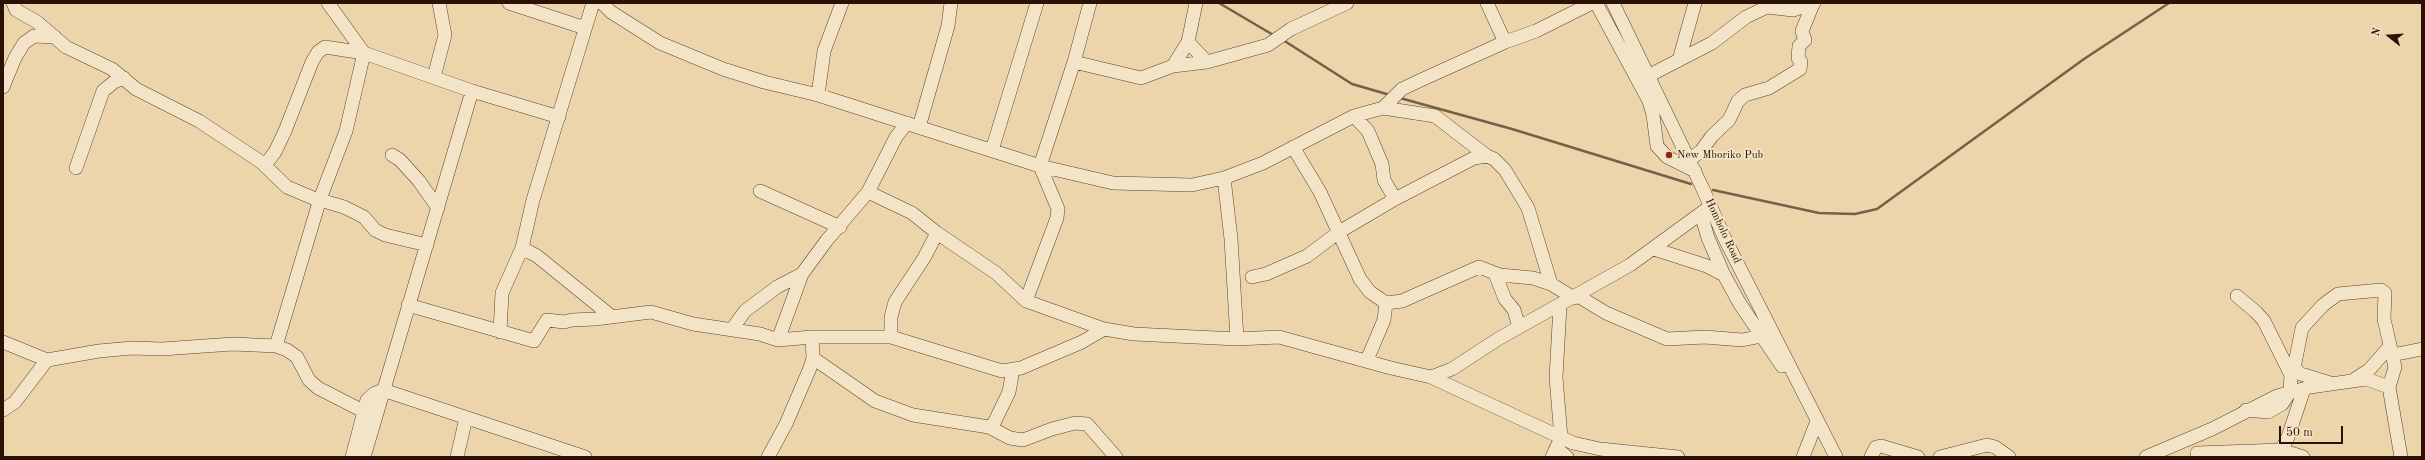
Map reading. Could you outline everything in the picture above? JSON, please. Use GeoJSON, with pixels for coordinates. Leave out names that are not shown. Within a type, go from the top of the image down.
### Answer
{"type":"FeatureCollection","features":[{"type":"Feature","properties":{"kind":"street"},"geometry":{"type":"LineString","coordinates":[[13,3],[16,10],[37,22],[66,47],[112,69],[136,90],[199,121],[265,165],[286,187],[344,207],[364,217],[376,230],[386,235],[427,245]]}},
{"type":"Feature","properties":{"kind":"street"},"geometry":{"type":"LineString","coordinates":[[276,346],[320,199],[346,131],[364,54],[328,3]]}},
{"type":"Feature","properties":{"kind":"street"},"geometry":{"type":"LineString","coordinates":[[508,3],[585,28]]}},
{"type":"Feature","properties":{"kind":"street"},"geometry":{"type":"LineString","coordinates":[[500,332],[502,293],[522,248],[533,200],[593,3]]}},
{"type":"Feature","properties":{"kind":"street"},"geometry":{"type":"LineString","coordinates":[[602,3],[642,32],[683,54],[741,76],[818,94],[1040,166],[1122,184],[1192,185],[1224,178],[1256,166],[1354,116],[1387,104],[1402,90],[1505,42],[1536,31],[1592,3]]}},
{"type":"Feature","properties":{"kind":"street"},"geometry":{"type":"LineString","coordinates":[[818,94],[824,51],[842,3]]}},
{"type":"Feature","properties":{"kind":"street"},"geometry":{"type":"LineString","coordinates":[[778,340],[802,274],[868,192],[896,137],[913,125],[948,26],[951,3]]}},
{"type":"Feature","properties":{"kind":"street"},"geometry":{"type":"LineString","coordinates":[[992,150],[1037,3]]}},
{"type":"Feature","properties":{"kind":"street"},"geometry":{"type":"LineString","coordinates":[[1026,301],[1057,218],[1058,209],[1056,201],[1040,166],[1074,62],[1090,3]]}},
{"type":"Feature","properties":{"kind":"street"},"geometry":{"type":"LineString","coordinates":[[1173,66],[1188,42],[1196,3]]}},
{"type":"Feature","properties":{"kind":"street"},"geometry":{"type":"LineString","coordinates":[[1074,62],[1140,78],[1173,66],[1207,62],[1268,45],[1291,29],[1347,3]]}},
{"type":"Feature","properties":{"kind":"street"},"geometry":{"type":"LineString","coordinates":[[1487,3],[1505,42]]}},
{"type":"Feature","properties":{"kind":"street"},"geometry":{"type":"LineString","coordinates":[[1596,3],[1649,101],[1654,115],[1657,146],[1667,157],[1692,166],[1729,120],[1738,102],[1745,95],[1769,88],[1800,69],[1801,62],[1798,58],[1799,46],[1805,40],[1802,31],[1814,3]]}},
{"type":"Feature","properties":{"kind":"street","name":"Hombolo Road"},"geometry":{"type":"LineString","coordinates":[[1613,3],[1692,166],[1706,210],[1836,457]]}},
{"type":"Feature","properties":{"kind":"street"},"geometry":{"type":"LineString","coordinates":[[1679,60],[1694,3]]}},
{"type":"Feature","properties":{"kind":"street"},"geometry":{"type":"LineString","coordinates":[[1648,76],[1722,36],[1746,17],[1768,5],[1793,10],[1814,3]]}},
{"type":"Feature","properties":{"kind":"street"},"geometry":{"type":"LineString","coordinates":[[434,77],[445,35],[441,6]]}},
{"type":"Feature","properties":{"kind":"street"},"geometry":{"type":"LineString","coordinates":[[3,87],[15,58],[24,43],[34,36],[55,37]]}},
{"type":"Feature","properties":{"kind":"street"},"geometry":{"type":"LineString","coordinates":[[1188,42],[1207,62]]}},
{"type":"Feature","properties":{"kind":"street"},"geometry":{"type":"LineString","coordinates":[[265,165],[275,152],[312,62],[318,52],[325,47],[364,54],[472,91],[559,117]]}},
{"type":"Feature","properties":{"kind":"street"},"geometry":{"type":"LineString","coordinates":[[76,168],[103,91],[114,82],[124,78]]}},
{"type":"Feature","properties":{"kind":"street"},"geometry":{"type":"LineString","coordinates":[[364,457],[472,91]]}},
{"type":"Feature","properties":{"kind":"street"},"geometry":{"type":"LineString","coordinates":[[1387,104],[1435,116],[1486,156],[1494,159],[1505,170],[1528,208],[1551,284]]}},
{"type":"Feature","properties":{"kind":"street"},"geometry":{"type":"LineString","coordinates":[[1354,116],[1368,131],[1382,164],[1384,180],[1395,199]]}},
{"type":"Feature","properties":{"kind":"street"},"geometry":{"type":"LineString","coordinates":[[1292,147],[1320,192],[1360,279],[1370,292],[1386,303],[1402,301],[1479,267],[1496,274],[1533,278],[1551,284],[1606,313],[1667,339],[1705,337],[1742,340],[1762,336]]}},
{"type":"Feature","properties":{"kind":"street"},"geometry":{"type":"LineString","coordinates":[[392,155],[400,160],[419,181],[438,208]]}},
{"type":"Feature","properties":{"kind":"street"},"geometry":{"type":"LineString","coordinates":[[1252,277],[1266,274],[1307,256],[1339,232],[1395,199],[1474,158],[1486,156]]}},
{"type":"Feature","properties":{"kind":"street"},"geometry":{"type":"LineString","coordinates":[[1224,178],[1231,239],[1237,339]]}},
{"type":"Feature","properties":{"kind":"street"},"geometry":{"type":"LineString","coordinates":[[760,191],[840,227]]}},
{"type":"Feature","properties":{"kind":"street"},"geometry":{"type":"LineString","coordinates":[[868,192],[912,212],[937,233],[996,273],[1026,301],[1104,329],[1134,334],[1237,339],[1279,337],[1391,368],[1431,377],[1556,447],[1567,457]]}},
{"type":"Feature","properties":{"kind":"street"},"geometry":{"type":"LineString","coordinates":[[1431,377],[1452,369],[1520,327],[1576,297],[1654,249],[1706,210]]}},
{"type":"Feature","properties":{"kind":"street"},"geometry":{"type":"LineString","coordinates":[[1706,210],[1708,238],[1724,275],[1740,304],[1762,336],[1776,360],[1798,386]]}},
{"type":"Feature","properties":{"kind":"street"},"geometry":{"type":"LineString","coordinates":[[891,337],[891,317],[894,302],[926,254],[937,233]]}},
{"type":"Feature","properties":{"kind":"street"},"geometry":{"type":"LineString","coordinates":[[522,248],[537,256],[611,316]]}},
{"type":"Feature","properties":{"kind":"street"},"geometry":{"type":"LineString","coordinates":[[1654,249],[1707,266],[1724,275]]}},
{"type":"Feature","properties":{"kind":"street"},"geometry":{"type":"LineString","coordinates":[[732,329],[745,311],[777,287],[802,274]]}},
{"type":"Feature","properties":{"kind":"street"},"geometry":{"type":"LineString","coordinates":[[1496,274],[1505,298],[1514,310],[1520,327]]}},
{"type":"Feature","properties":{"kind":"street"},"geometry":{"type":"LineString","coordinates":[[2331,383],[2301,374],[2294,368],[2302,328],[2330,299],[2350,291],[2384,290],[2383,313],[2395,371],[2389,387],[2401,457]]}},
{"type":"Feature","properties":{"kind":"street"},"geometry":{"type":"LineString","coordinates":[[2236,296],[2256,312],[2264,321],[2290,370],[2290,392]]}},
{"type":"Feature","properties":{"kind":"street"},"geometry":{"type":"LineString","coordinates":[[1366,360],[1384,320],[1386,303]]}},
{"type":"Feature","properties":{"kind":"street"},"geometry":{"type":"LineString","coordinates":[[408,305],[534,341],[547,320],[564,322],[651,312],[693,324],[760,334],[778,340],[812,337],[891,337],[994,370],[1013,370],[1082,342],[1104,329]]}},
{"type":"Feature","properties":{"kind":"street"},"geometry":{"type":"LineString","coordinates":[[1556,447],[1556,382],[1560,306]]}},
{"type":"Feature","properties":{"kind":"street"},"geometry":{"type":"LineString","coordinates":[[768,457],[786,424],[813,358],[812,337]]}},
{"type":"Feature","properties":{"kind":"street"},"geometry":{"type":"LineString","coordinates":[[3,342],[46,360],[99,351],[132,348],[162,349],[232,344],[276,346],[287,350],[297,357],[309,380],[318,388],[363,411],[378,407]]}},
{"type":"Feature","properties":{"kind":"street"},"geometry":{"type":"LineString","coordinates":[[2353,380],[2369,370],[2391,351],[2422,348]]}},
{"type":"Feature","properties":{"kind":"street"},"geometry":{"type":"LineString","coordinates":[[813,358],[874,401],[913,415],[989,427],[1010,438],[1023,440],[1052,429],[1076,423],[1087,424],[1116,457]]}},
{"type":"Feature","properties":{"kind":"street"},"geometry":{"type":"LineString","coordinates":[[3,410],[15,402],[46,360]]}},
{"type":"Feature","properties":{"kind":"street"},"geometry":{"type":"LineString","coordinates":[[989,427],[994,423],[1009,392],[1013,370]]}},
{"type":"Feature","properties":{"kind":"street"},"geometry":{"type":"LineString","coordinates":[[2146,457],[2188,440],[2212,429],[2246,410],[2290,392],[2331,383],[2366,379],[2389,387]]}},
{"type":"Feature","properties":{"kind":"street"},"geometry":{"type":"LineString","coordinates":[[2280,453],[2304,389]]}},
{"type":"Feature","properties":{"kind":"street"},"geometry":{"type":"LineString","coordinates":[[352,457],[367,400],[375,393],[383,390],[466,418],[552,452],[585,457]]}},
{"type":"Feature","properties":{"kind":"street"},"geometry":{"type":"LineString","coordinates":[[457,457],[466,418]]}},
{"type":"Feature","properties":{"kind":"street"},"geometry":{"type":"LineString","coordinates":[[1803,457],[1817,421]]}},
{"type":"Feature","properties":{"kind":"street"},"geometry":{"type":"LineString","coordinates":[[2194,456],[2212,429]]}},
{"type":"Feature","properties":{"kind":"street"},"geometry":{"type":"LineString","coordinates":[[2188,440],[2194,456]]}},
{"type":"Feature","properties":{"kind":"street"},"geometry":{"type":"LineString","coordinates":[[1940,457],[1987,445],[1995,447],[2009,457]]}},
{"type":"Feature","properties":{"kind":"street"},"geometry":{"type":"LineString","coordinates":[[1871,457],[1876,447],[1881,446],[1918,457]]}},
{"type":"Feature","properties":{"kind":"street"},"geometry":{"type":"LineString","coordinates":[[1556,447],[1600,449],[1678,457]]}},
{"type":"Feature","properties":{"kind":"street"},"geometry":{"type":"LineString","coordinates":[[2194,456],[2280,453],[2303,457]]}},
{"type":"Feature","properties":{"kind":"waterway"},"geometry":{"type":"LineString","coordinates":[[1219,3],[1275,36]]}},
{"type":"Feature","properties":{"kind":"waterway"},"geometry":{"type":"LineString","coordinates":[[1713,190],[1819,213],[1855,214],[1877,209],[2084,59],[2169,3]]}},
{"type":"Feature","properties":{"kind":"waterway"},"geometry":{"type":"LineString","coordinates":[[1283,40],[1352,84],[1390,95]]}},
{"type":"Feature","properties":{"kind":"waterway"},"geometry":{"type":"LineString","coordinates":[[1400,98],[1512,129],[1691,184]]}},
{"type":"Feature","properties":{"kind":"place","name":"New Mboriko Pub"},"geometry":{"type":"Point","coordinates":[1669,155]}}]}
